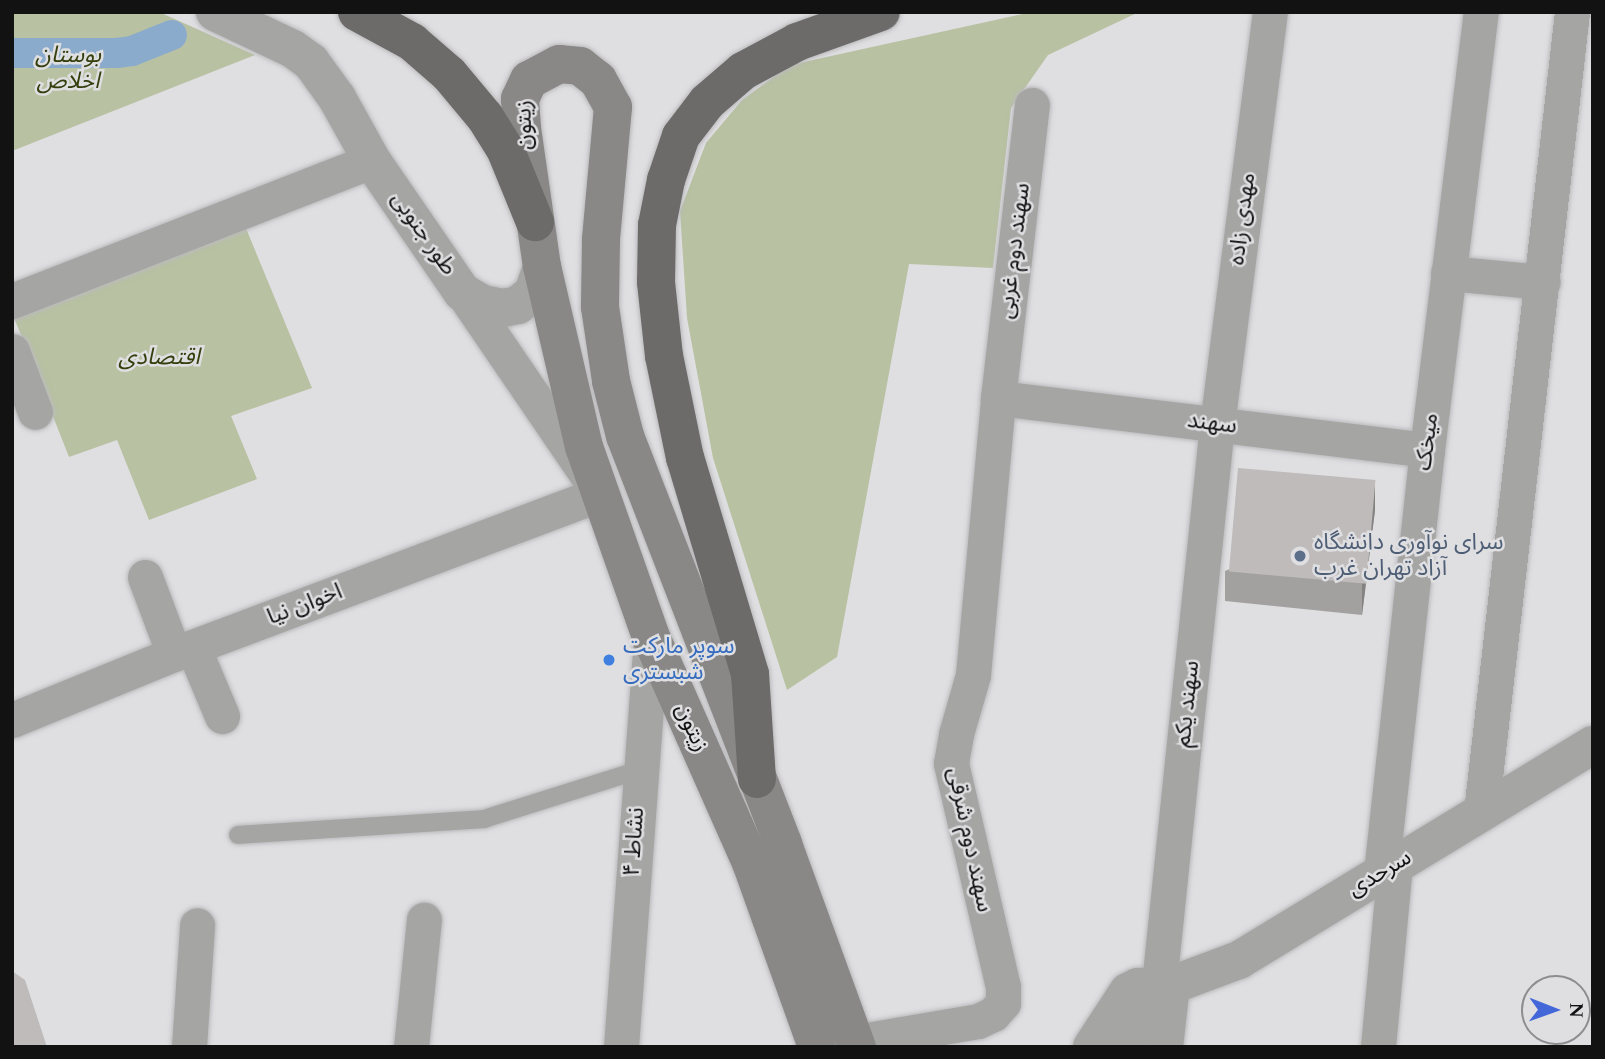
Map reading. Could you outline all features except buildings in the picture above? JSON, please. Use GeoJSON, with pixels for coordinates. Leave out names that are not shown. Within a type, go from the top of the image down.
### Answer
{"type":"FeatureCollection","features":[{"type":"Feature","properties":{"kind":"highway"},"geometry":{"type":"LineString","coordinates":[[357,12],[412,42],[449,74],[485,117],[506,150],[535,222]]}},
{"type":"Feature","properties":{"kind":"highway"},"geometry":{"type":"LineString","coordinates":[[757,779],[750,674],[685,458],[664,356],[656,282],[657,225],[666,180],[681,136],[707,102],[743,71],[797,42],[881,12]]}},
{"type":"Feature","properties":{"kind":"main road","name":"زیتون"},"geometry":{"type":"LineString","coordinates":[[817,1047],[752,864],[651,637],[600,494],[570,392],[542,267],[520,99],[529,80],[539,72],[559,64],[580,66],[598,80],[613,107],[601,240],[600,307],[611,381],[625,436],[856,1044]]}},
{"type":"Feature","properties":{"kind":"street","name":"طور جنوبی"},"geometry":{"type":"LineString","coordinates":[[215,12],[284,44],[311,62],[337,98],[372,161],[600,494]]}},
{"type":"Feature","properties":{"kind":"street","name":"میخک"},"geometry":{"type":"LineString","coordinates":[[1378,1047],[1388,869],[1427,450],[1481,12]]}},
{"type":"Feature","properties":{"kind":"street"},"geometry":{"type":"LineString","coordinates":[[1481,812],[1572,12]]}},
{"type":"Feature","properties":{"kind":"street","name":"مهدی زاده"},"geometry":{"type":"LineString","coordinates":[[1217,425],[1270,13]]}},
{"type":"Feature","properties":{"kind":"street","name":"سهند دوم غربی"},"geometry":{"type":"LineString","coordinates":[[998,398],[1032,105]]}},
{"type":"Feature","properties":{"kind":"street"},"geometry":{"type":"LineString","coordinates":[[12,301],[372,161]]}},
{"type":"Feature","properties":{"kind":"street"},"geometry":{"type":"LineString","coordinates":[[462,292],[483,304],[503,308],[518,305],[533,293],[542,267]]}},
{"type":"Feature","properties":{"kind":"street"},"geometry":{"type":"LineString","coordinates":[[1448,274],[1543,282]]}},
{"type":"Feature","properties":{"kind":"street"},"geometry":{"type":"LineString","coordinates":[[12,351],[35,412]]}},
{"type":"Feature","properties":{"kind":"street","name":"سهند"},"geometry":{"type":"LineString","coordinates":[[998,398],[1427,450]]}},
{"type":"Feature","properties":{"kind":"street","name":"سهند دوم شرقی"},"geometry":{"type":"LineString","coordinates":[[856,1044],[978,1021],[993,1014],[1003,1003],[1003,988],[951,763],[956,734],[973,675],[998,398]]}},
{"type":"Feature","properties":{"kind":"street","name":"سهند يكم"},"geometry":{"type":"LineString","coordinates":[[1165,1047],[1166,984],[1217,425]]}},
{"type":"Feature","properties":{"kind":"street","name":"اخوان نیا"},"geometry":{"type":"LineString","coordinates":[[12,720],[184,650],[600,494]]}},
{"type":"Feature","properties":{"kind":"street"},"geometry":{"type":"LineString","coordinates":[[145,577],[222,716]]}},
{"type":"Feature","properties":{"kind":"street","name":"نشاط ۴"},"geometry":{"type":"LineString","coordinates":[[621,1047],[639,770],[651,637]]}},
{"type":"Feature","properties":{"kind":"street","name":"سرحدی"},"geometry":{"type":"LineString","coordinates":[[1092,1047],[1128,992],[1138,987],[1166,984],[1239,960],[1593,745]]}},
{"type":"Feature","properties":{"kind":"street"},"geometry":{"type":"LineString","coordinates":[[411,1047],[424,920]]}},
{"type":"Feature","properties":{"kind":"street"},"geometry":{"type":"LineString","coordinates":[[189,1047],[197,925]]}},
{"type":"Feature","properties":{"kind":"street"},"geometry":{"type":"LineString","coordinates":[[1126,1047],[1166,984]]}},
{"type":"Feature","properties":{"kind":"lane"},"geometry":{"type":"LineString","coordinates":[[238,835],[484,818],[639,770]]}},
{"type":"Feature","properties":{"kind":"green space","name":"بوستان اخلاص"},"geometry":{"type":"Polygon","coordinates":[[[12,12],[159,12],[255,55],[12,151],[12,12]]]}},
{"type":"Feature","properties":{"kind":"green space"},"geometry":{"type":"Polygon","coordinates":[[[1032,12],[1139,12],[1048,55],[1011,108],[993,268],[909,264],[837,657],[787,690],[713,458],[687,318],[680,211],[706,143],[742,100],[790,65],[1032,12]]]}},
{"type":"Feature","properties":{"kind":"green space","name":"اقتصادی"},"geometry":{"type":"Polygon","coordinates":[[[245,226],[312,388],[231,416],[257,479],[149,520],[117,440],[69,457],[13,315],[245,226]]]}},
{"type":"Feature","properties":{"kind":"waterway"},"geometry":{"type":"LineString","coordinates":[[12,53],[116,53],[132,51],[172,35]]}},
{"type":"Feature","properties":{"kind":"place","name":"سرای نوآوری دانشگاه آزاد تهران غرب"},"geometry":{"type":"Point","coordinates":[1300,556]}},
{"type":"Feature","properties":{"kind":"place","name":"سوپر مارکت شبستری"},"geometry":{"type":"Point","coordinates":[609,660]}}]}
